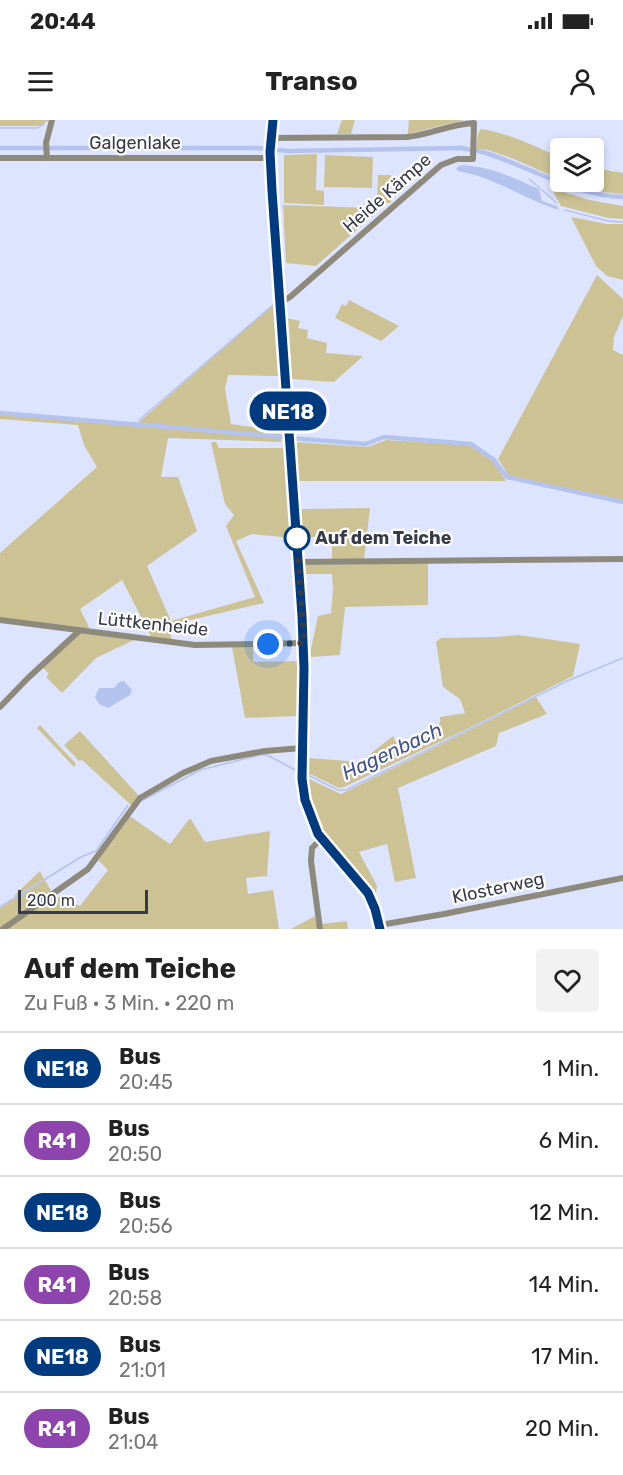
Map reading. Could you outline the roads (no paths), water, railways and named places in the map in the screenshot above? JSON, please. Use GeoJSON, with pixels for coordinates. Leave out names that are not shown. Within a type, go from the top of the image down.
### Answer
{"type":"FeatureCollection","features":[{"type":"Feature","properties":{"kind":"street"},"geometry":{"type":"LineString","coordinates":[[47,155],[46,143],[52,120]]}},
{"type":"Feature","properties":{"kind":"street"},"geometry":{"type":"LineString","coordinates":[[273,120],[270,148],[304,643],[302,779],[309,814],[321,839],[368,893],[380,927]]}},
{"type":"Feature","properties":{"kind":"street","name":"Heide Kämpe"},"geometry":{"type":"LineString","coordinates":[[270,148],[407,137],[474,122],[473,159],[458,159],[441,165],[298,290],[280,303]]}},
{"type":"Feature","properties":{"kind":"street","name":"Galgenlake"},"geometry":{"type":"LineString","coordinates":[[0,158],[270,148]]}},
{"type":"Feature","properties":{"kind":"street"},"geometry":{"type":"LineString","coordinates":[[299,562],[623,559]]}},
{"type":"Feature","properties":{"kind":"street","name":"Lüttkenheide"},"geometry":{"type":"LineString","coordinates":[[0,620],[195,645],[304,643]]}},
{"type":"Feature","properties":{"kind":"street"},"geometry":{"type":"LineString","coordinates":[[0,707],[79,631]]}},
{"type":"Feature","properties":{"kind":"street"},"geometry":{"type":"LineString","coordinates":[[3,929],[88,869],[140,798],[183,772],[211,761],[265,751],[302,748]]}},
{"type":"Feature","properties":{"kind":"street"},"geometry":{"type":"LineString","coordinates":[[320,929],[311,861],[312,848],[321,839]]}},
{"type":"Feature","properties":{"kind":"street","name":"Klosterweg"},"geometry":{"type":"LineString","coordinates":[[380,927],[623,878]]}},
{"type":"Feature","properties":{"kind":"water"},"geometry":{"type":"Polygon","coordinates":[[[461,165],[492,170],[539,189],[542,201],[557,206],[559,210],[485,178],[458,171],[456,168],[461,165]]]}},
{"type":"Feature","properties":{"kind":"water"},"geometry":{"type":"Polygon","coordinates":[[[124,681],[132,690],[130,695],[108,708],[99,704],[95,697],[99,688],[114,688],[119,682],[124,681]]]}},
{"type":"Feature","properties":{"kind":"waterway"},"geometry":{"type":"LineString","coordinates":[[0,128],[38,128],[44,124]]}},
{"type":"Feature","properties":{"kind":"waterway"},"geometry":{"type":"LineString","coordinates":[[0,148],[257,148],[288,151],[461,148],[489,154],[588,192],[623,197]]}},
{"type":"Feature","properties":{"kind":"waterway"},"geometry":{"type":"LineString","coordinates":[[529,179],[557,203]]}},
{"type":"Feature","properties":{"kind":"waterway"},"geometry":{"type":"LineString","coordinates":[[565,210],[608,221],[623,222]]}},
{"type":"Feature","properties":{"kind":"waterway"},"geometry":{"type":"LineString","coordinates":[[139,420],[273,305]]}},
{"type":"Feature","properties":{"kind":"waterway"},"geometry":{"type":"LineString","coordinates":[[0,413],[142,425]]}},
{"type":"Feature","properties":{"kind":"waterway"},"geometry":{"type":"LineString","coordinates":[[146,425],[282,437]]}},
{"type":"Feature","properties":{"kind":"waterway"},"geometry":{"type":"LineString","coordinates":[[290,438],[366,444],[384,437],[471,444],[493,459],[507,477],[623,502]]}},
{"type":"Feature","properties":{"kind":"waterway","name":"Hagenbach"},"geometry":{"type":"LineString","coordinates":[[304,773],[338,790],[346,790],[567,681],[623,658]]}},
{"type":"Feature","properties":{"kind":"waterway","name":"Hagenbach"},"geometry":{"type":"LineString","coordinates":[[141,801],[200,770],[260,755],[267,755],[299,772]]}},
{"type":"Feature","properties":{"kind":"waterway","name":"Hagenbach"},"geometry":{"type":"LineString","coordinates":[[0,907],[81,857],[96,851],[128,805]]}},
{"type":"Feature","properties":{"kind":"place","name":"Auf dem Teiche"},"geometry":{"type":"Point","coordinates":[297,538]}}]}
